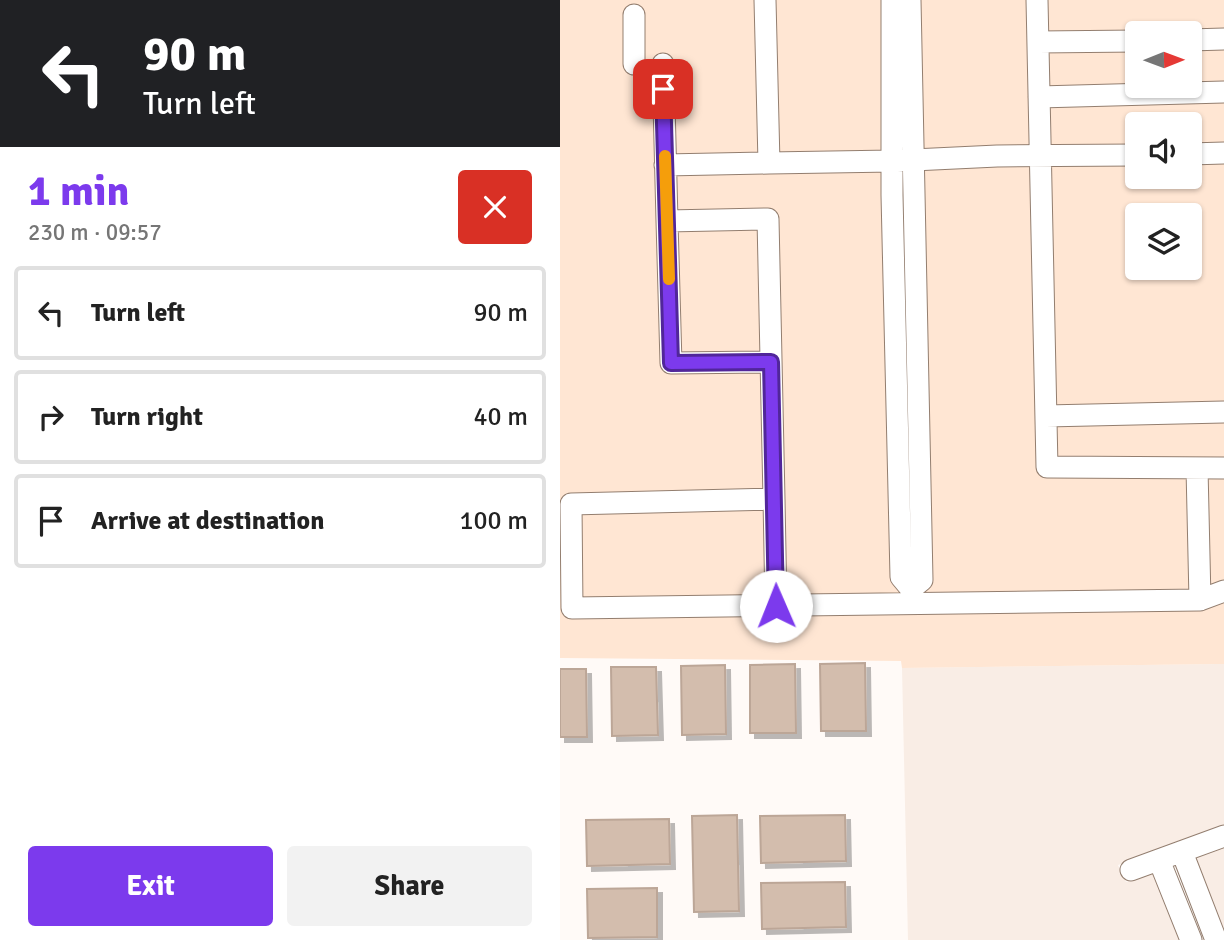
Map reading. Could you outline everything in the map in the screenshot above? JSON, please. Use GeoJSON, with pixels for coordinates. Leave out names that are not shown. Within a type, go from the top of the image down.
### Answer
{"type":"FeatureCollection","features":[{"type":"Feature","properties":{"kind":"street"},"geometry":{"type":"LineString","coordinates":[[765,0],[769,163]]}},
{"type":"Feature","properties":{"kind":"street"},"geometry":{"type":"LineString","coordinates":[[892,0],[903,160],[922,580],[911,597]]}},
{"type":"Feature","properties":{"kind":"street"},"geometry":{"type":"LineString","coordinates":[[903,160],[910,0]]}},
{"type":"Feature","properties":{"kind":"street"},"geometry":{"type":"LineString","coordinates":[[1037,0],[1047,467],[1224,468]]}},
{"type":"Feature","properties":{"kind":"street"},"geometry":{"type":"LineString","coordinates":[[634,15],[634,64]]}},
{"type":"Feature","properties":{"kind":"street"},"geometry":{"type":"LineString","coordinates":[[1202,40],[1224,39]]}},
{"type":"Feature","properties":{"kind":"street"},"geometry":{"type":"LineString","coordinates":[[1038,42],[1125,40]]}},
{"type":"Feature","properties":{"kind":"street"},"geometry":{"type":"LineString","coordinates":[[663,64],[671,363],[771,362]]}},
{"type":"Feature","properties":{"kind":"street"},"geometry":{"type":"LineString","coordinates":[[1039,97],[1224,92]]}},
{"type":"Feature","properties":{"kind":"street"},"geometry":{"type":"LineString","coordinates":[[1202,154],[1224,153]]}},
{"type":"Feature","properties":{"kind":"street"},"geometry":{"type":"LineString","coordinates":[[665,165],[1125,155]]}},
{"type":"Feature","properties":{"kind":"street"},"geometry":{"type":"LineString","coordinates":[[667,221],[768,219],[776,606]]}},
{"type":"Feature","properties":{"kind":"street"},"geometry":{"type":"LineString","coordinates":[[1046,416],[1224,412]]}},
{"type":"Feature","properties":{"kind":"street"},"geometry":{"type":"LineString","coordinates":[[1196,468],[1200,600]]}},
{"type":"Feature","properties":{"kind":"street"},"geometry":{"type":"LineString","coordinates":[[774,499],[571,504],[572,608],[776,606],[911,597],[1200,600],[1224,591]]}},
{"type":"Feature","properties":{"kind":"street"},"geometry":{"type":"LineString","coordinates":[[1131,870],[1224,836]]}},
{"type":"Feature","properties":{"kind":"street"},"geometry":{"type":"LineString","coordinates":[[1182,852],[1216,940]]}},
{"type":"Feature","properties":{"kind":"street"},"geometry":{"type":"LineString","coordinates":[[1159,860],[1191,940]]}},
{"type":"Feature","properties":{"kind":"shaded area"},"geometry":{"type":"Polygon","coordinates":[[[560,0],[1224,0],[1224,664],[902,668],[901,661],[560,658],[560,0]]]}},
{"type":"Feature","properties":{"kind":"shaded area"},"geometry":{"type":"Polygon","coordinates":[[[1224,664],[1224,826],[1118,865],[1126,882],[1153,872],[1180,940],[908,940],[902,668],[1224,664]]]}},
{"type":"Feature","properties":{"kind":"shaded area"},"geometry":{"type":"Polygon","coordinates":[[[1224,846],[1224,933],[1195,857],[1224,846]]]}},
{"type":"Feature","properties":{"kind":"building"},"geometry":{"type":"Polygon","coordinates":[[[865,663],[866,731],[821,731],[820,664],[865,663]]]}},
{"type":"Feature","properties":{"kind":"building"},"geometry":{"type":"Polygon","coordinates":[[[795,664],[796,733],[750,733],[750,665],[795,664]]]}},
{"type":"Feature","properties":{"kind":"building"},"geometry":{"type":"Polygon","coordinates":[[[725,665],[726,734],[682,735],[681,666],[725,665]]]}},
{"type":"Feature","properties":{"kind":"building"},"geometry":{"type":"Polygon","coordinates":[[[611,667],[656,667],[658,735],[612,736],[611,667]]]}},
{"type":"Feature","properties":{"kind":"building"},"geometry":{"type":"Polygon","coordinates":[[[560,669],[586,669],[587,737],[560,737],[560,669]]]}},
{"type":"Feature","properties":{"kind":"building"},"geometry":{"type":"Polygon","coordinates":[[[737,815],[739,911],[694,912],[692,816],[737,815]]]}},
{"type":"Feature","properties":{"kind":"building"},"geometry":{"type":"Polygon","coordinates":[[[845,815],[846,861],[761,863],[760,816],[845,815]]]}},
{"type":"Feature","properties":{"kind":"building"},"geometry":{"type":"Polygon","coordinates":[[[669,819],[670,864],[587,866],[586,820],[669,819]]]}},
{"type":"Feature","properties":{"kind":"building"},"geometry":{"type":"Polygon","coordinates":[[[845,882],[846,927],[762,929],[761,883],[845,882]]]}},
{"type":"Feature","properties":{"kind":"building"},"geometry":{"type":"Polygon","coordinates":[[[657,888],[657,937],[588,938],[587,889],[657,888]]]}},
{"type":"Feature","properties":{"kind":"slow traffic"},"geometry":{"type":"LineString","coordinates":[[665,156],[669,279]]}},
{"type":"Feature","properties":{"kind":"route"},"geometry":{"type":"LineString","coordinates":[[663,89],[671,363],[771,362],[776,606]]}}]}
